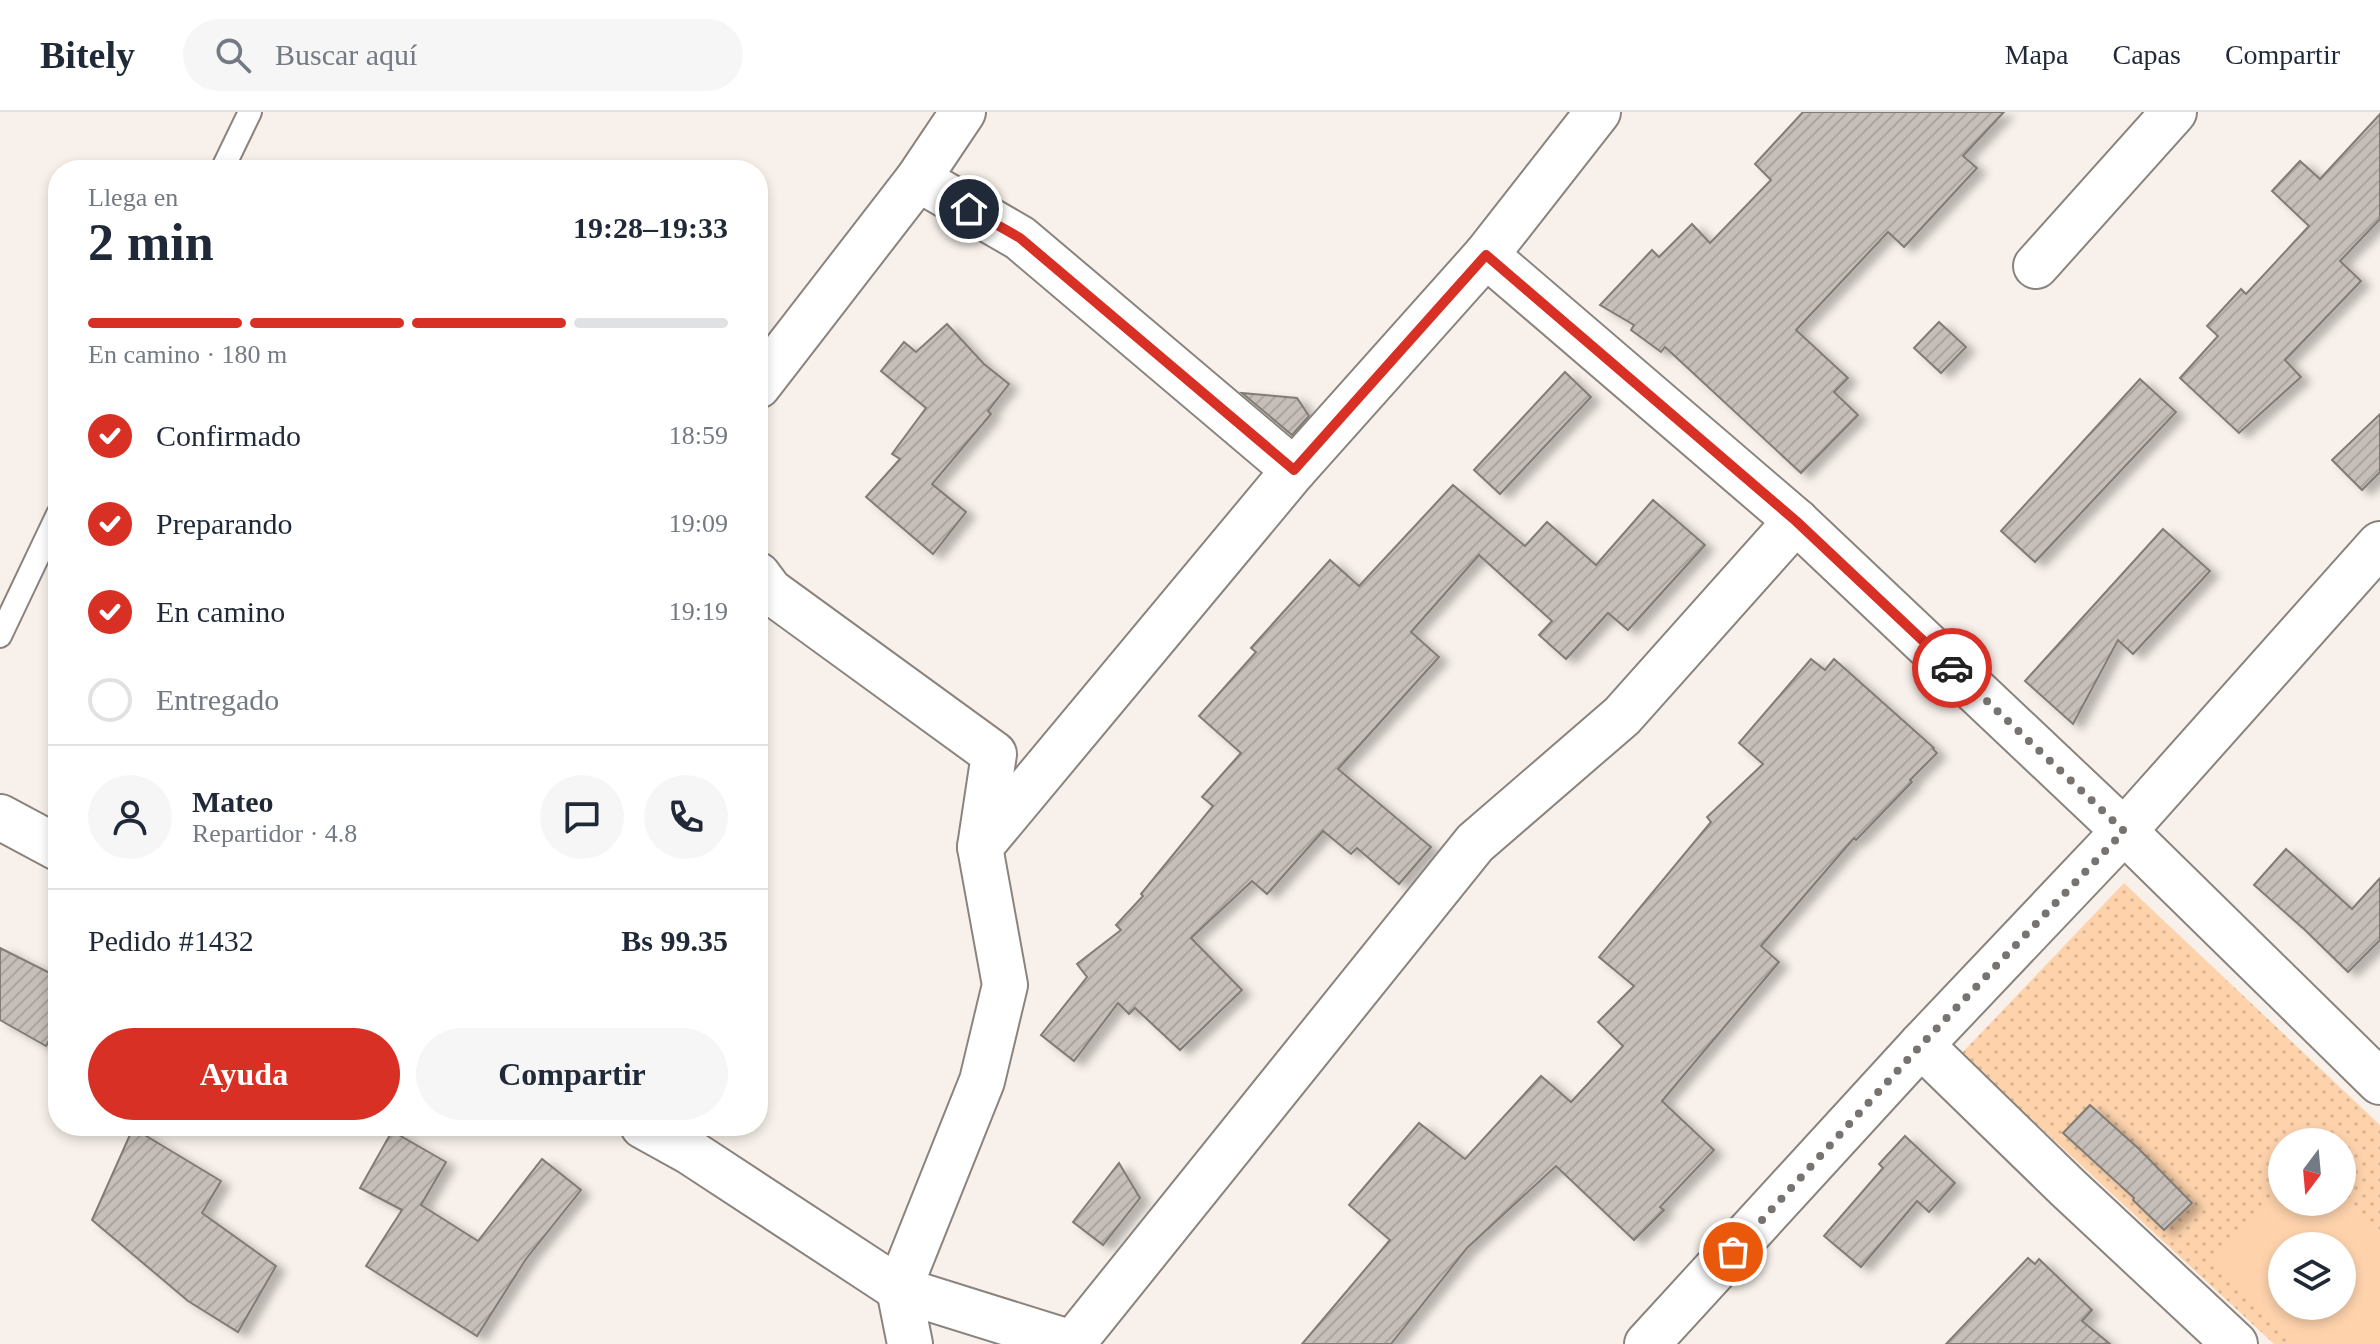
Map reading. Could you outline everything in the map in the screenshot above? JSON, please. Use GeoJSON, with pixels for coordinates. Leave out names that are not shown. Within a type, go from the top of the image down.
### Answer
{"type":"FeatureCollection","features":[{"type":"Feature","properties":{"kind":"street"},"geometry":{"type":"LineString","coordinates":[[768,373],[918,179],[963,112]]}},
{"type":"Feature","properties":{"kind":"street"},"geometry":{"type":"LineString","coordinates":[[980,847],[1294,470],[1486,255],[1598,112]]}},
{"type":"Feature","properties":{"kind":"street"},"geometry":{"type":"LineString","coordinates":[[2036,266],[2174,112]]}},
{"type":"Feature","properties":{"kind":"street"},"geometry":{"type":"LineString","coordinates":[[918,179],[1020,238],[1294,470]]}},
{"type":"Feature","properties":{"kind":"street"},"geometry":{"type":"LineString","coordinates":[[1486,255],[1796,521],[2124,831],[2380,1082]]}},
{"type":"Feature","properties":{"kind":"street"},"geometry":{"type":"LineString","coordinates":[[661,1136],[899,1289],[1073,1343],[1475,843],[1622,716],[1796,521]]}},
{"type":"Feature","properties":{"kind":"street"},"geometry":{"type":"LineString","coordinates":[[1647,1344],[1921,1045],[2124,831],[2380,544]]}},
{"type":"Feature","properties":{"kind":"street"},"geometry":{"type":"LineString","coordinates":[[768,588],[994,754],[980,847],[1005,985],[982,1081],[899,1289],[910,1344]]}},
{"type":"Feature","properties":{"kind":"street"},"geometry":{"type":"LineString","coordinates":[[0,817],[48,843]]}},
{"type":"Feature","properties":{"kind":"street"},"geometry":{"type":"LineString","coordinates":[[1921,1045],[2235,1344]]}},
{"type":"Feature","properties":{"kind":"lane"},"geometry":{"type":"LineString","coordinates":[[227,160],[250,112]]}},
{"type":"Feature","properties":{"kind":"lane"},"geometry":{"type":"LineString","coordinates":[[0,636],[48,535]]}},
{"type":"Feature","properties":{"kind":"shaded area"},"geometry":{"type":"Polygon","coordinates":[[[2124,883],[2380,1125],[2380,1344],[2274,1344],[1961,1054],[2124,883]]]}},
{"type":"Feature","properties":{"kind":"shaded area"},"geometry":{"type":"Polygon","coordinates":[[[2268,1203],[2268,1216],[2356,1216],[2356,1209],[2380,1232],[2380,1344],[2300,1344],[2274,1320],[2356,1320],[2356,1232],[2268,1232],[2268,1314],[2212,1262],[2268,1203]]]}},
{"type":"Feature","properties":{"kind":"building"},"geometry":{"type":"Polygon","coordinates":[[[1803,112],[2004,112],[1963,156],[1977,168],[1904,247],[1888,232],[1796,330],[1848,378],[1834,392],[1858,415],[1801,473],[1665,347],[1661,352],[1631,330],[1634,325],[1600,305],[1652,250],[1659,257],[1692,224],[1710,243],[1771,180],[1755,164],[1803,112]]]}},
{"type":"Feature","properties":{"kind":"building"},"geometry":{"type":"Polygon","coordinates":[[[2380,114],[2380,219],[2340,261],[2361,281],[2285,360],[2301,377],[2239,433],[2180,378],[2218,336],[2207,326],[2241,289],[2246,294],[2309,226],[2272,191],[2300,161],[2320,179],[2380,114]]]}},
{"type":"Feature","properties":{"kind":"building"},"geometry":{"type":"Polygon","coordinates":[[[1939,322],[1966,347],[1941,373],[1914,348],[1939,322]]]}},
{"type":"Feature","properties":{"kind":"building"},"geometry":{"type":"Polygon","coordinates":[[[947,324],[984,364],[1009,384],[988,411],[991,414],[932,484],[966,512],[933,554],[866,497],[900,459],[892,454],[926,408],[881,371],[904,342],[916,352],[947,324]]]}},
{"type":"Feature","properties":{"kind":"building"},"geometry":{"type":"Polygon","coordinates":[[[1565,372],[1591,397],[1500,494],[1474,470],[1565,372]]]}},
{"type":"Feature","properties":{"kind":"building"},"geometry":{"type":"Polygon","coordinates":[[[2140,379],[2176,412],[2035,562],[2001,531],[2140,379]]]}},
{"type":"Feature","properties":{"kind":"building"},"geometry":{"type":"Polygon","coordinates":[[[1242,393],[1297,398],[1309,416],[1292,435],[1242,393]]]}},
{"type":"Feature","properties":{"kind":"building"},"geometry":{"type":"Polygon","coordinates":[[[2380,414],[2380,472],[2362,490],[2332,460],[2380,414]]]}},
{"type":"Feature","properties":{"kind":"building"},"geometry":{"type":"Polygon","coordinates":[[[1453,485],[1525,546],[1547,522],[1596,565],[1653,500],[1705,545],[1628,630],[1608,613],[1566,659],[1539,635],[1552,621],[1479,555],[1411,632],[1439,657],[1338,769],[1431,847],[1399,884],[1357,848],[1351,854],[1323,831],[1267,894],[1252,881],[1191,938],[1242,990],[1180,1050],[1135,1008],[1129,1014],[1118,1003],[1074,1061],[1041,1035],[1087,977],[1077,964],[1121,930],[1116,925],[1143,896],[1141,894],[1213,806],[1202,797],[1241,753],[1199,716],[1256,652],[1251,648],[1330,560],[1359,586],[1453,485]]]}},
{"type":"Feature","properties":{"kind":"building"},"geometry":{"type":"Polygon","coordinates":[[[2163,529],[2210,571],[2133,654],[2118,640],[2073,724],[2025,681],[2163,529]]]}},
{"type":"Feature","properties":{"kind":"building"},"geometry":{"type":"Polygon","coordinates":[[[1811,659],[1825,670],[1834,659],[1937,753],[1856,840],[1854,838],[1761,946],[1779,962],[1662,1101],[1714,1150],[1660,1207],[1664,1210],[1634,1240],[1556,1166],[1467,1248],[1391,1344],[1302,1344],[1390,1240],[1349,1205],[1419,1123],[1465,1159],[1541,1076],[1571,1102],[1623,1046],[1598,1022],[1634,986],[1599,957],[1711,822],[1707,817],[1763,764],[1739,743],[1811,659]]]}},
{"type":"Feature","properties":{"kind":"building"},"geometry":{"type":"Polygon","coordinates":[[[2286,849],[2352,909],[2380,878],[2380,940],[2348,972],[2254,885],[2286,849]]]}},
{"type":"Feature","properties":{"kind":"building"},"geometry":{"type":"Polygon","coordinates":[[[0,948],[48,972],[48,1042],[46,1046],[0,1020],[0,948]]]}},
{"type":"Feature","properties":{"kind":"building"},"geometry":{"type":"Polygon","coordinates":[[[2090,1105],[2192,1203],[2164,1230],[2063,1133],[2090,1105]]]}},
{"type":"Feature","properties":{"kind":"building"},"geometry":{"type":"Polygon","coordinates":[[[129,1136],[146,1136],[221,1181],[202,1213],[276,1266],[238,1332],[188,1301],[92,1220],[129,1136]]]}},
{"type":"Feature","properties":{"kind":"building"},"geometry":{"type":"Polygon","coordinates":[[[389,1136],[401,1136],[446,1162],[421,1205],[478,1241],[542,1159],[581,1190],[526,1259],[477,1336],[366,1266],[402,1210],[360,1188],[389,1136]]]}},
{"type":"Feature","properties":{"kind":"building"},"geometry":{"type":"Polygon","coordinates":[[[1905,1136],[1955,1183],[1929,1212],[1917,1201],[1861,1267],[1824,1236],[1883,1168],[1879,1164],[1905,1136]]]}},
{"type":"Feature","properties":{"kind":"building"},"geometry":{"type":"Polygon","coordinates":[[[1119,1163],[1140,1198],[1103,1245],[1073,1222],[1119,1163]]]}},
{"type":"Feature","properties":{"kind":"building"},"geometry":{"type":"Polygon","coordinates":[[[2028,1258],[2035,1264],[2039,1259],[2092,1310],[2082,1321],[2110,1344],[1946,1344],[2028,1258]]]}},
{"type":"Feature","properties":{"kind":"way so far"},"geometry":{"type":"LineString","coordinates":[[1733,1252],[1921,1045],[2124,831],[1952,668]]}},
{"type":"Feature","properties":{"kind":"route"},"geometry":{"type":"LineString","coordinates":[[969,209],[1020,238],[1294,470],[1486,255],[1796,521],[1952,668]]}}]}
